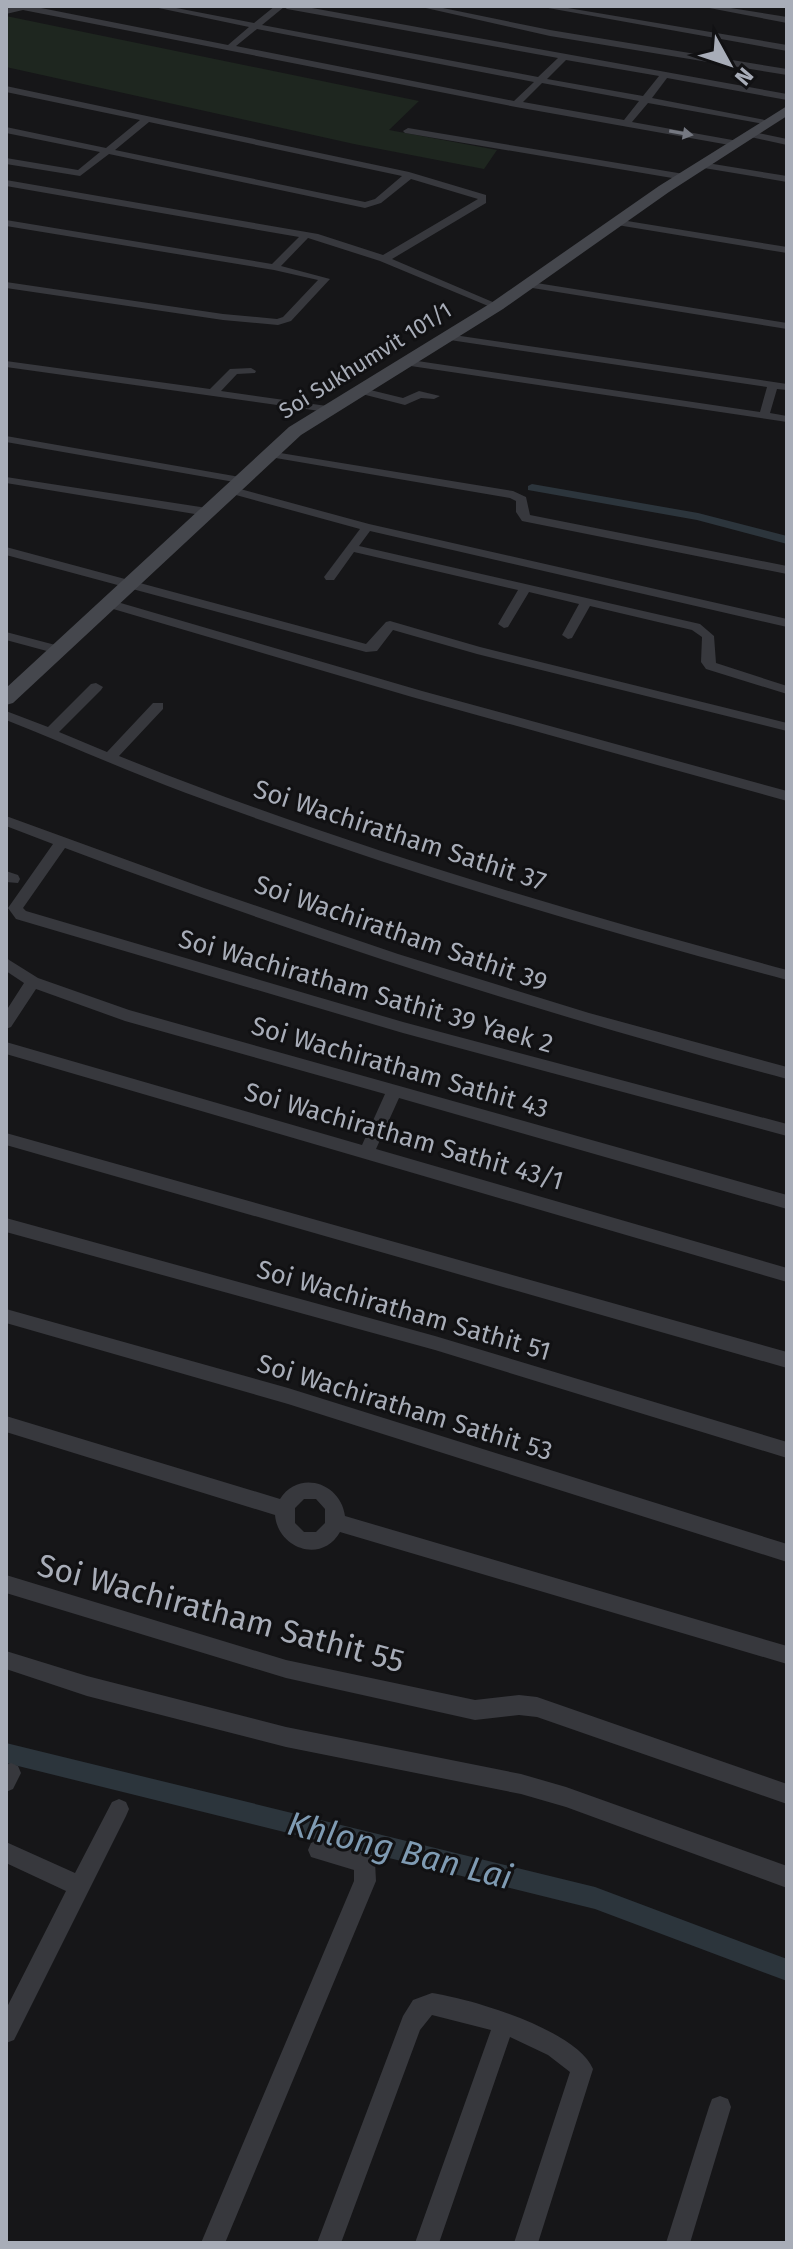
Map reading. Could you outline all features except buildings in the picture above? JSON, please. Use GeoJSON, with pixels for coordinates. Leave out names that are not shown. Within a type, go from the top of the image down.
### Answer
{"type":"FeatureCollection","features":[{"type":"Feature","properties":{"kind":"street"},"geometry":{"type":"LineString","coordinates":[[6,11],[25,6],[626,124],[787,142]]}},
{"type":"Feature","properties":{"kind":"street"},"geometry":{"type":"LineString","coordinates":[[153,6],[258,27],[449,55],[564,57],[787,97]]}},
{"type":"Feature","properties":{"kind":"street"},"geometry":{"type":"LineString","coordinates":[[229,48],[280,6]]}},
{"type":"Feature","properties":{"kind":"street"},"geometry":{"type":"LineString","coordinates":[[287,6],[542,81],[780,117]]}},
{"type":"Feature","properties":{"kind":"street"},"geometry":{"type":"LineString","coordinates":[[421,6],[550,33],[787,72]]}},
{"type":"Feature","properties":{"kind":"street"},"geometry":{"type":"LineString","coordinates":[[541,6],[787,48]]}},
{"type":"Feature","properties":{"kind":"street"},"geometry":{"type":"LineString","coordinates":[[703,6],[787,20]]}},
{"type":"Feature","properties":{"kind":"street"},"geometry":{"type":"LineString","coordinates":[[516,104],[564,57]]}},
{"type":"Feature","properties":{"kind":"street"},"geometry":{"type":"LineString","coordinates":[[626,124],[665,75]]}},
{"type":"Feature","properties":{"kind":"street"},"geometry":{"type":"LineString","coordinates":[[417,85],[425,77]]}},
{"type":"Feature","properties":{"kind":"street"},"geometry":{"type":"LineString","coordinates":[[6,89],[409,175],[480,196],[483,201],[384,259]]}},
{"type":"Feature","properties":{"kind":"street","name":"Soi Sukhumvit 101/1"},"geometry":{"type":"LineString","coordinates":[[6,699],[268,454],[327,409],[497,306],[615,222],[742,138],[780,117]]}},
{"type":"Feature","properties":{"kind":"street"},"geometry":{"type":"LineString","coordinates":[[6,161],[80,173],[148,119]]}},
{"type":"Feature","properties":{"kind":"street"},"geometry":{"type":"LineString","coordinates":[[6,130],[365,205],[378,201],[409,175]]}},
{"type":"Feature","properties":{"kind":"street"},"geometry":{"type":"LineString","coordinates":[[408,131],[684,177]]}},
{"type":"Feature","properties":{"kind":"street"},"geometry":{"type":"LineString","coordinates":[[701,165],[787,179]]}},
{"type":"Feature","properties":{"kind":"street"},"geometry":{"type":"LineString","coordinates":[[6,183],[306,235],[384,259],[497,306]]}},
{"type":"Feature","properties":{"kind":"street"},"geometry":{"type":"LineString","coordinates":[[615,222],[787,250]]}},
{"type":"Feature","properties":{"kind":"street"},"geometry":{"type":"LineString","coordinates":[[6,223],[274,267],[325,279],[287,319],[278,322],[223,317],[6,285]]}},
{"type":"Feature","properties":{"kind":"street"},"geometry":{"type":"LineString","coordinates":[[274,267],[306,235]]}},
{"type":"Feature","properties":{"kind":"street"},"geometry":{"type":"LineString","coordinates":[[524,284],[787,326]]}},
{"type":"Feature","properties":{"kind":"street"},"geometry":{"type":"LineString","coordinates":[[447,337],[787,387]]}},
{"type":"Feature","properties":{"kind":"street"},"geometry":{"type":"LineString","coordinates":[[404,362],[787,419]]}},
{"type":"Feature","properties":{"kind":"street"},"geometry":{"type":"LineString","coordinates":[[6,364],[327,409]]}},
{"type":"Feature","properties":{"kind":"street"},"geometry":{"type":"LineString","coordinates":[[212,394],[234,371],[251,371]]}},
{"type":"Feature","properties":{"kind":"street"},"geometry":{"type":"LineString","coordinates":[[764,416],[773,385]]}},
{"type":"Feature","properties":{"kind":"street"},"geometry":{"type":"LineString","coordinates":[[358,390],[405,402],[419,394],[434,396]]}},
{"type":"Feature","properties":{"kind":"street"},"geometry":{"type":"LineString","coordinates":[[6,439],[234,485],[367,527],[787,623]]}},
{"type":"Feature","properties":{"kind":"street"},"geometry":{"type":"LineString","coordinates":[[268,454],[513,495],[522,499],[522,512],[526,518],[787,570]]}},
{"type":"Feature","properties":{"kind":"street"},"geometry":{"type":"LineString","coordinates":[[6,480],[207,512]]}},
{"type":"Feature","properties":{"kind":"street"},"geometry":{"type":"LineString","coordinates":[[330,577],[367,527]]}},
{"type":"Feature","properties":{"kind":"street"},"geometry":{"type":"LineString","coordinates":[[351,547],[701,629],[708,636],[707,662],[711,666],[787,690]]}},
{"type":"Feature","properties":{"kind":"street"},"geometry":{"type":"LineString","coordinates":[[6,551],[366,648],[372,648],[389,625],[787,727]]}},
{"type":"Feature","properties":{"kind":"street"},"geometry":{"type":"LineString","coordinates":[[504,624],[525,588]]}},
{"type":"Feature","properties":{"kind":"street"},"geometry":{"type":"LineString","coordinates":[[568,635],[586,602]]}},
{"type":"Feature","properties":{"kind":"street"},"geometry":{"type":"LineString","coordinates":[[107,603],[402,690],[787,796]]}},
{"type":"Feature","properties":{"kind":"street"},"geometry":{"type":"LineString","coordinates":[[6,636],[58,650]]}},
{"type":"Feature","properties":{"kind":"street"},"geometry":{"type":"LineString","coordinates":[[50,733],[96,687]]}},
{"type":"Feature","properties":{"kind":"street"},"geometry":{"type":"LineString","coordinates":[[110,757],[158,706]]}},
{"type":"Feature","properties":{"kind":"street","name":"Soi Wachiratham Sathit 37"},"geometry":{"type":"LineString","coordinates":[[6,715],[211,797],[468,886],[641,937],[787,975]]}},
{"type":"Feature","properties":{"kind":"street","name":"Soi Wachiratham Sathit 39"},"geometry":{"type":"LineString","coordinates":[[6,821],[514,997],[787,1073]]}},
{"type":"Feature","properties":{"kind":"street","name":"Soi Wachiratham Sathit 39 Yaek 2"},"geometry":{"type":"LineString","coordinates":[[62,842],[15,908],[21,915],[247,984],[624,1089],[787,1130]]}},
{"type":"Feature","properties":{"kind":"street","name":"Soi Wachiratham Sathit 43"},"geometry":{"type":"LineString","coordinates":[[7,964],[33,982],[125,1015],[787,1202]]}},
{"type":"Feature","properties":{"kind":"street"},"geometry":{"type":"LineString","coordinates":[[6,1023],[33,982]]}},
{"type":"Feature","properties":{"kind":"street","name":"Soi Wachiratham Sathit 43/1"},"geometry":{"type":"LineString","coordinates":[[6,1048],[787,1275]]}},
{"type":"Feature","properties":{"kind":"street"},"geometry":{"type":"LineString","coordinates":[[367,1152],[394,1091]]}},
{"type":"Feature","properties":{"kind":"street"},"geometry":{"type":"LineString","coordinates":[[6,1139],[787,1360]]}},
{"type":"Feature","properties":{"kind":"street","name":"Soi Wachiratham Sathit 51"},"geometry":{"type":"LineString","coordinates":[[6,1225],[435,1343],[787,1450]]}},
{"type":"Feature","properties":{"kind":"street","name":"Soi Wachiratham Sathit 53"},"geometry":{"type":"LineString","coordinates":[[6,1316],[273,1392],[787,1553]]}},
{"type":"Feature","properties":{"kind":"street"},"geometry":{"type":"LineString","coordinates":[[6,1424],[284,1509]]}},
{"type":"Feature","properties":{"kind":"street"},"geometry":{"type":"LineString","coordinates":[[319,1492],[332,1500],[336,1522],[327,1535],[302,1540],[284,1524],[284,1509],[294,1496],[319,1492]]}},
{"type":"Feature","properties":{"kind":"street"},"geometry":{"type":"LineString","coordinates":[[336,1522],[787,1655]]}},
{"type":"Feature","properties":{"kind":"street","name":"Soi Wachiratham Sathit 55"},"geometry":{"type":"LineString","coordinates":[[6,1584],[320,1677],[475,1710],[489,1710],[510,1703],[537,1707],[787,1794]]}},
{"type":"Feature","properties":{"kind":"street"},"geometry":{"type":"LineString","coordinates":[[6,1660],[87,1686],[286,1737],[521,1784],[566,1797],[787,1877]]}},
{"type":"Feature","properties":{"kind":"street"},"geometry":{"type":"LineString","coordinates":[[6,2032],[119,1809]]}},
{"type":"Feature","properties":{"kind":"street"},"geometry":{"type":"LineString","coordinates":[[213,2243],[365,1881],[365,1862],[318,1850]]}},
{"type":"Feature","properties":{"kind":"street"},"geometry":{"type":"LineString","coordinates":[[6,1852],[80,1886]]}},
{"type":"Feature","properties":{"kind":"street"},"geometry":{"type":"LineString","coordinates":[[329,2243],[416,2014],[421,2008],[432,2004],[446,2005],[504,2024],[559,2049],[572,2057],[582,2069],[526,2243]]}},
{"type":"Feature","properties":{"kind":"street"},"geometry":{"type":"LineString","coordinates":[[427,2243],[504,2024]]}},
{"type":"Feature","properties":{"kind":"street"},"geometry":{"type":"LineString","coordinates":[[678,2243],[720,2107]]}},
{"type":"Feature","properties":{"kind":"shaded area"},"geometry":{"type":"Polygon","coordinates":[[[6,16],[419,101],[389,130],[497,150],[484,169],[354,144],[6,67],[6,16]]]}},
{"type":"Feature","properties":{"kind":"waterway"},"geometry":{"type":"LineString","coordinates":[[532,488],[698,517],[787,540]]}},
{"type":"Feature","properties":{"kind":"waterway","name":"Khlong Ban Lai"},"geometry":{"type":"LineString","coordinates":[[6,1753],[595,1898],[787,1970]]}}]}
